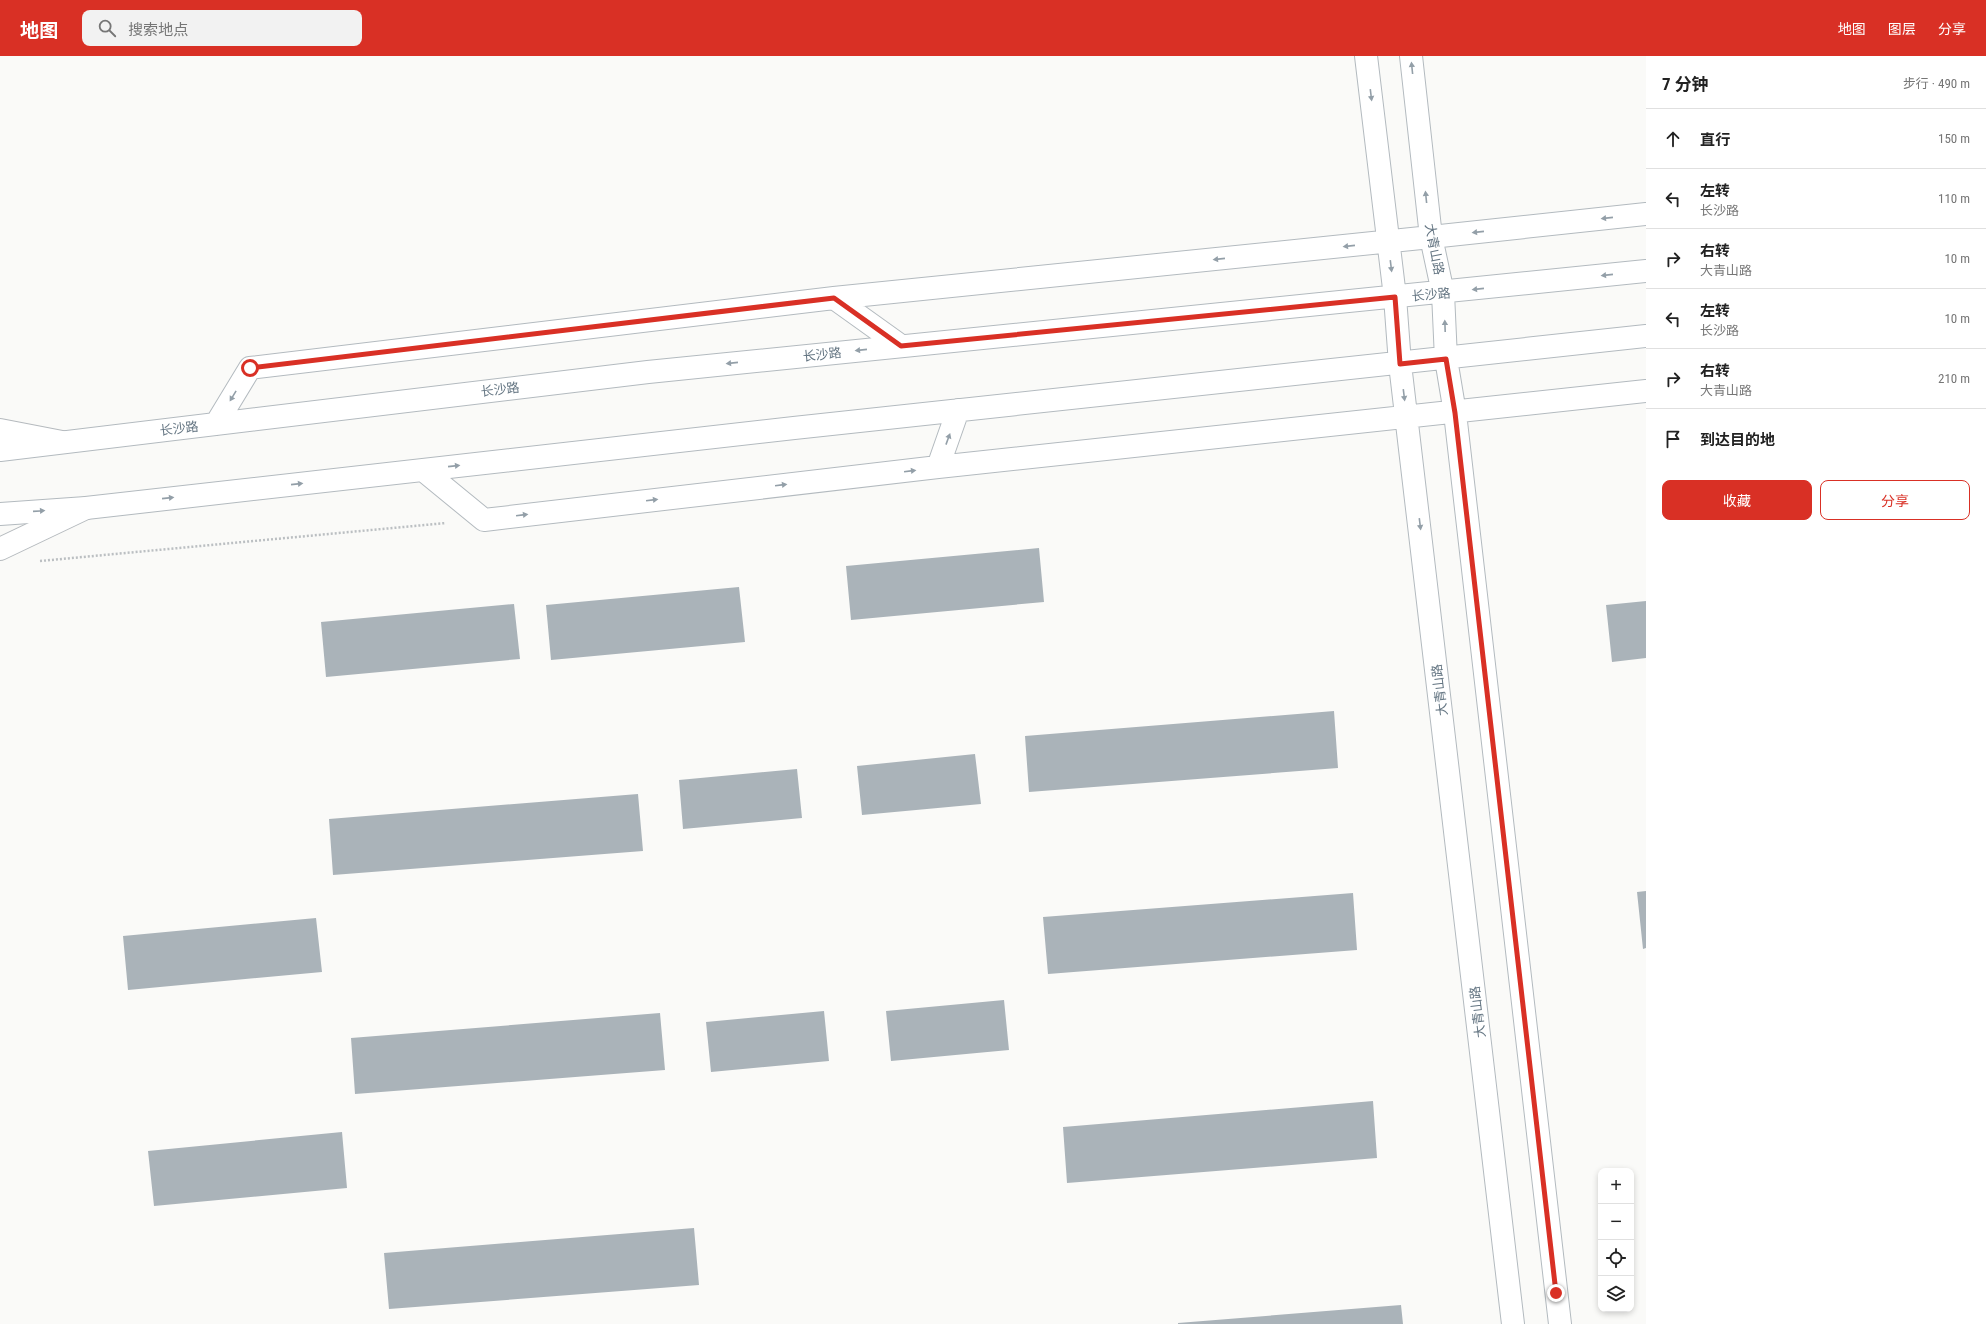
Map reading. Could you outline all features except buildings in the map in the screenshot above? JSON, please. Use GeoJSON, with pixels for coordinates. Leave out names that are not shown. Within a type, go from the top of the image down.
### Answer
{"type":"FeatureCollection","features":[{"type":"Feature","properties":{"kind":"street","name":"大青山路"},"geometry":{"type":"LineString","coordinates":[[1366,56],[1395,297],[1400,364],[1513,1324]]}},
{"type":"Feature","properties":{"kind":"street","name":"大青山路"},"geometry":{"type":"LineString","coordinates":[[1411,56],[1431,237],[1443,293],[1446,359],[1455,413],[1560,1324]]}},
{"type":"Feature","properties":{"kind":"street"},"geometry":{"type":"LineString","coordinates":[[216,424],[250,368],[834,298],[1388,242],[1646,214]]}},
{"type":"Feature","properties":{"kind":"street","name":"长沙路"},"geometry":{"type":"LineString","coordinates":[[0,450],[648,372],[1443,293],[1646,271]]}},
{"type":"Feature","properties":{"kind":"street"},"geometry":{"type":"LineString","coordinates":[[834,298],[901,346]]}},
{"type":"Feature","properties":{"kind":"street"},"geometry":{"type":"LineString","coordinates":[[0,514],[86,508],[958,410],[1400,364],[1646,336]]}},
{"type":"Feature","properties":{"kind":"street"},"geometry":{"type":"LineString","coordinates":[[423,470],[484,520],[938,467],[1455,413],[1646,391]]}},
{"type":"Feature","properties":{"kind":"street"},"geometry":{"type":"LineString","coordinates":[[938,467],[958,410]]}},
{"type":"Feature","properties":{"kind":"street"},"geometry":{"type":"LineString","coordinates":[[0,430],[62,442]]}},
{"type":"Feature","properties":{"kind":"street"},"geometry":{"type":"LineString","coordinates":[[0,549],[86,508]]}},
{"type":"Feature","properties":{"kind":"path"},"geometry":{"type":"LineString","coordinates":[[39,561],[484,520]]}},
{"type":"Feature","properties":{"kind":"route"},"geometry":{"type":"LineString","coordinates":[[250,368],[834,298],[901,346],[1395,297],[1400,364],[1446,359],[1455,413],[1556,1293]]}}]}
